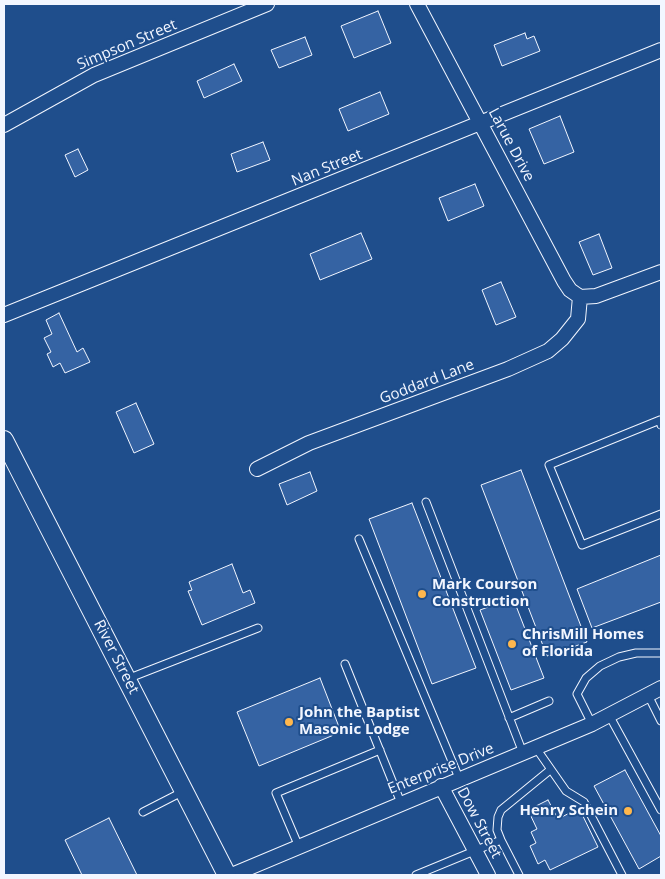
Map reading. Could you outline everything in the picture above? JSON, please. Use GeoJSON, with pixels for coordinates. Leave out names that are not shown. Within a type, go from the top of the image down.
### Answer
{"type":"FeatureCollection","features":[{"type":"Feature","properties":{"kind":"street","name":"Simpson Street"},"geometry":{"type":"LineString","coordinates":[[4,125],[94,75],[267,4]]}},
{"type":"Feature","properties":{"kind":"street","name":"Larue Drive"},"geometry":{"type":"LineString","coordinates":[[417,4],[564,281],[570,290],[580,296]]}},
{"type":"Feature","properties":{"kind":"street","name":"Nan Street"},"geometry":{"type":"LineString","coordinates":[[4,315],[661,50]]}},
{"type":"Feature","properties":{"kind":"street"},"geometry":{"type":"LineString","coordinates":[[580,296],[596,296],[661,272]]}},
{"type":"Feature","properties":{"kind":"street","name":"Goddard Lane"},"geometry":{"type":"LineString","coordinates":[[257,469],[309,443],[508,369],[548,351],[562,339],[578,319],[580,296]]}},
{"type":"Feature","properties":{"kind":"street","name":"River Street"},"geometry":{"type":"LineString","coordinates":[[4,440],[227,875]]}},
{"type":"Feature","properties":{"kind":"street","name":"Enterprise Drive"},"geometry":{"type":"LineString","coordinates":[[232,875],[459,778],[592,724],[661,688]]}},
{"type":"Feature","properties":{"kind":"street","name":"Dow Street"},"geometry":{"type":"LineString","coordinates":[[441,786],[488,875]]}},
{"type":"Feature","properties":{"kind":"lane"},"geometry":{"type":"LineString","coordinates":[[661,425],[660,420],[549,465],[582,545],[661,514]]}},
{"type":"Feature","properties":{"kind":"lane"},"geometry":{"type":"LineString","coordinates":[[426,502],[510,718],[529,750],[550,770],[566,791],[584,802],[622,875]]}},
{"type":"Feature","properties":{"kind":"lane"},"geometry":{"type":"LineString","coordinates":[[359,539],[459,778]]}},
{"type":"Feature","properties":{"kind":"lane"},"geometry":{"type":"LineString","coordinates":[[127,679],[258,628]]}},
{"type":"Feature","properties":{"kind":"lane"},"geometry":{"type":"LineString","coordinates":[[592,724],[577,694],[586,678],[600,666],[619,656],[636,653],[661,653]]}},
{"type":"Feature","properties":{"kind":"lane"},"geometry":{"type":"LineString","coordinates":[[345,664],[402,802]]}},
{"type":"Feature","properties":{"kind":"lane"},"geometry":{"type":"LineString","coordinates":[[648,695],[661,721]]}},
{"type":"Feature","properties":{"kind":"lane"},"geometry":{"type":"LineString","coordinates":[[510,718],[549,701]]}},
{"type":"Feature","properties":{"kind":"lane"},"geometry":{"type":"LineString","coordinates":[[609,715],[661,810]]}},
{"type":"Feature","properties":{"kind":"lane"},"geometry":{"type":"LineString","coordinates":[[299,847],[276,793],[380,750]]}},
{"type":"Feature","properties":{"kind":"lane"},"geometry":{"type":"LineString","coordinates":[[519,875],[497,830],[498,817],[502,810],[550,770]]}},
{"type":"Feature","properties":{"kind":"lane"},"geometry":{"type":"LineString","coordinates":[[142,812],[184,791]]}},
{"type":"Feature","properties":{"kind":"lane"},"geometry":{"type":"LineString","coordinates":[[416,875],[501,840]]}},
{"type":"Feature","properties":{"kind":"lane"},"geometry":{"type":"LineString","coordinates":[[434,868],[437,875]]}},
{"type":"Feature","properties":{"kind":"building"},"geometry":{"type":"Polygon","coordinates":[[[378,11],[391,43],[354,58],[341,26],[378,11]]]}},
{"type":"Feature","properties":{"kind":"building"},"geometry":{"type":"Polygon","coordinates":[[[525,33],[527,39],[534,36],[540,51],[502,66],[494,45],[525,33]]]}},
{"type":"Feature","properties":{"kind":"building"},"geometry":{"type":"Polygon","coordinates":[[[305,37],[312,55],[279,68],[271,50],[305,37]]]}},
{"type":"Feature","properties":{"kind":"building"},"geometry":{"type":"Polygon","coordinates":[[[234,64],[242,81],[204,98],[197,81],[234,64]]]}},
{"type":"Feature","properties":{"kind":"building"},"geometry":{"type":"Polygon","coordinates":[[[380,92],[389,114],[348,131],[339,109],[380,92]]]}},
{"type":"Feature","properties":{"kind":"building"},"geometry":{"type":"Polygon","coordinates":[[[560,116],[574,152],[544,164],[529,129],[560,116]]]}},
{"type":"Feature","properties":{"kind":"building"},"geometry":{"type":"Polygon","coordinates":[[[263,142],[270,160],[237,172],[231,154],[263,142]]]}},
{"type":"Feature","properties":{"kind":"building"},"geometry":{"type":"Polygon","coordinates":[[[78,149],[88,170],[75,177],[65,155],[78,149]]]}},
{"type":"Feature","properties":{"kind":"building"},"geometry":{"type":"Polygon","coordinates":[[[475,184],[484,206],[448,221],[439,198],[475,184]]]}},
{"type":"Feature","properties":{"kind":"building"},"geometry":{"type":"Polygon","coordinates":[[[361,233],[372,259],[320,280],[310,254],[361,233]]]}},
{"type":"Feature","properties":{"kind":"building"},"geometry":{"type":"Polygon","coordinates":[[[599,234],[612,268],[593,275],[579,242],[599,234]]]}},
{"type":"Feature","properties":{"kind":"building"},"geometry":{"type":"Polygon","coordinates":[[[501,282],[516,317],[496,325],[482,290],[501,282]]]}},
{"type":"Feature","properties":{"kind":"building"},"geometry":{"type":"Polygon","coordinates":[[[59,313],[77,352],[83,348],[90,362],[65,373],[60,363],[53,367],[47,354],[51,352],[44,338],[52,334],[46,320],[59,313]]]}},
{"type":"Feature","properties":{"kind":"building"},"geometry":{"type":"Polygon","coordinates":[[[136,403],[154,444],[134,453],[116,412],[136,403]]]}},
{"type":"Feature","properties":{"kind":"building"},"geometry":{"type":"Polygon","coordinates":[[[521,470],[587,642],[547,656],[481,485],[521,470]]]}},
{"type":"Feature","properties":{"kind":"building"},"geometry":{"type":"Polygon","coordinates":[[[310,472],[317,491],[287,505],[279,484],[310,472]]]}},
{"type":"Feature","properties":{"kind":"building","name":"Mark Courson Construction"},"geometry":{"type":"Polygon","coordinates":[[[412,503],[476,668],[432,684],[369,519],[412,503]]]}},
{"type":"Feature","properties":{"kind":"building"},"geometry":{"type":"Polygon","coordinates":[[[661,555],[661,602],[592,628],[577,589],[661,555]]]}},
{"type":"Feature","properties":{"kind":"building"},"geometry":{"type":"Polygon","coordinates":[[[232,564],[243,593],[250,590],[255,603],[202,625],[188,591],[192,590],[189,582],[232,564]]]}},
{"type":"Feature","properties":{"kind":"building","name":"ChrisMill Homes of Florida"},"geometry":{"type":"Polygon","coordinates":[[[513,598],[544,678],[511,690],[480,610],[513,598]]]}},
{"type":"Feature","properties":{"kind":"building","name":"John the Baptist Masonic Lodge"},"geometry":{"type":"Polygon","coordinates":[[[320,678],[341,732],[259,766],[237,712],[320,678]]]}},
{"type":"Feature","properties":{"kind":"building","name":"Henry Schein"},"geometry":{"type":"Polygon","coordinates":[[[625,770],[661,836],[661,856],[639,869],[594,786],[625,770]]]}},
{"type":"Feature","properties":{"kind":"building"},"geometry":{"type":"Polygon","coordinates":[[[548,800],[558,819],[579,808],[598,847],[550,870],[545,860],[538,864],[530,846],[536,843],[531,832],[537,829],[528,810],[548,800]]]}},
{"type":"Feature","properties":{"kind":"building"},"geometry":{"type":"Polygon","coordinates":[[[109,818],[137,875],[82,875],[65,840],[109,818]]]}},
{"type":"Feature","properties":{"kind":"place","name":"Mark Courson Construction"},"geometry":{"type":"Point","coordinates":[422,594]}},
{"type":"Feature","properties":{"kind":"place","name":"ChrisMill Homes of Florida"},"geometry":{"type":"Point","coordinates":[512,644]}},
{"type":"Feature","properties":{"kind":"place","name":"John the Baptist Masonic Lodge"},"geometry":{"type":"Point","coordinates":[289,722]}},
{"type":"Feature","properties":{"kind":"place","name":"Henry Schein"},"geometry":{"type":"Point","coordinates":[628,811]}}]}
